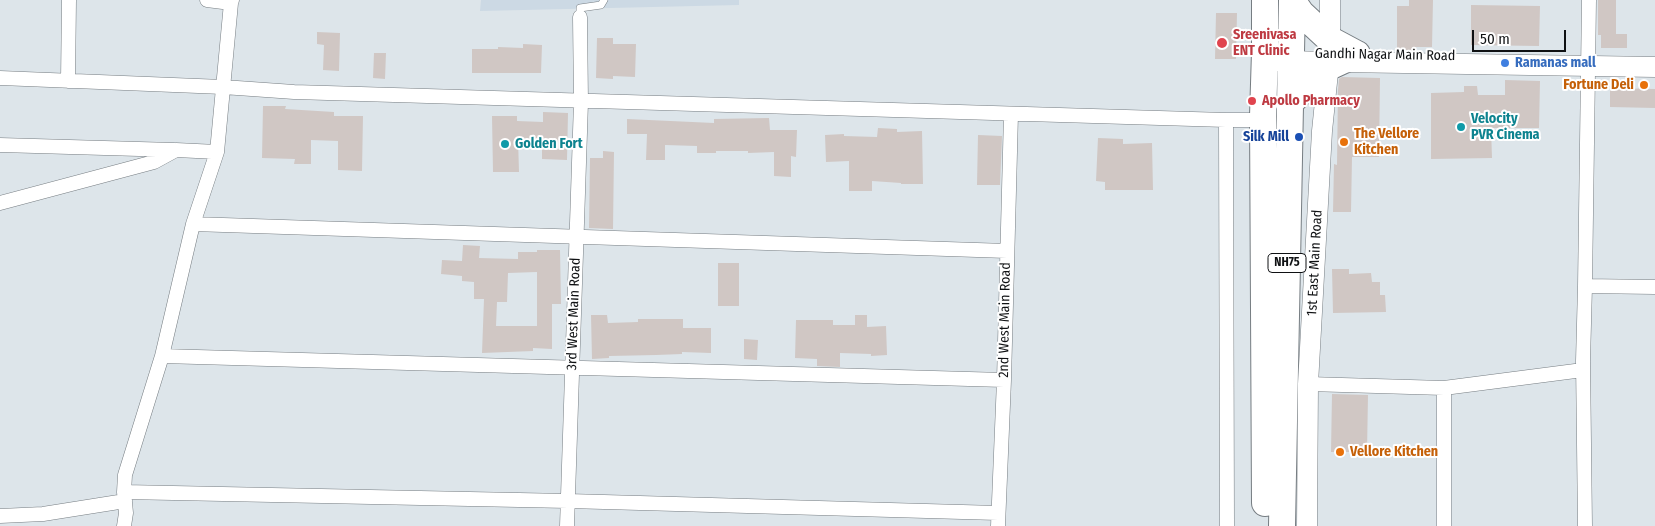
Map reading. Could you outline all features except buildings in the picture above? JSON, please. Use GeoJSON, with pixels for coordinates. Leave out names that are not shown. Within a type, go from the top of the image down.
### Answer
{"type":"FeatureCollection","features":[{"type":"Feature","properties":{"kind":"highway","name":"NH75"},"geometry":{"type":"LineString","coordinates":[[1265,0],[1289,112],[1282,526]]}},
{"type":"Feature","properties":{"kind":"highway","name":"NH75"},"geometry":{"type":"LineString","coordinates":[[1265,526],[1263,120],[1292,0]]}},
{"type":"Feature","properties":{"kind":"highway"},"geometry":{"type":"LineString","coordinates":[[1289,112],[1318,75],[1336,56],[1292,0]]}},
{"type":"Feature","properties":{"kind":"street"},"geometry":{"type":"LineString","coordinates":[[68,81],[69,0]]}},
{"type":"Feature","properties":{"kind":"street"},"geometry":{"type":"LineString","coordinates":[[124,526],[126,475],[162,356],[193,224],[217,152],[232,2],[207,0]]}},
{"type":"Feature","properties":{"kind":"street","name":"1st East Main Road"},"geometry":{"type":"LineString","coordinates":[[1307,526],[1308,384],[1322,132],[1336,56],[1330,0]]}},
{"type":"Feature","properties":{"kind":"street"},"geometry":{"type":"LineString","coordinates":[[1585,526],[1583,370],[1588,0]]}},
{"type":"Feature","properties":{"kind":"street","name":"3rd West Main Road"},"geometry":{"type":"LineString","coordinates":[[567,526],[581,102],[580,17]]}},
{"type":"Feature","properties":{"kind":"street","name":"Gandhi Nagar Main Road"},"geometry":{"type":"LineString","coordinates":[[1278,56],[1588,63],[1655,60]]}},
{"type":"Feature","properties":{"kind":"street"},"geometry":{"type":"LineString","coordinates":[[1588,63],[1655,67]]}},
{"type":"Feature","properties":{"kind":"street"},"geometry":{"type":"LineString","coordinates":[[0,78],[294,92],[581,102],[1226,120],[1263,120],[1289,112]]}},
{"type":"Feature","properties":{"kind":"street","name":"2nd West Main Road"},"geometry":{"type":"LineString","coordinates":[[998,520],[1004,380],[1011,114]]}},
{"type":"Feature","properties":{"kind":"street"},"geometry":{"type":"LineString","coordinates":[[1226,120],[1227,526]]}},
{"type":"Feature","properties":{"kind":"street"},"geometry":{"type":"LineString","coordinates":[[0,145],[217,152]]}},
{"type":"Feature","properties":{"kind":"street"},"geometry":{"type":"LineString","coordinates":[[0,203],[154,162],[176,150]]}},
{"type":"Feature","properties":{"kind":"street"},"geometry":{"type":"LineString","coordinates":[[193,224],[1007,251]]}},
{"type":"Feature","properties":{"kind":"street"},"geometry":{"type":"LineString","coordinates":[[1585,286],[1655,287]]}},
{"type":"Feature","properties":{"kind":"street"},"geometry":{"type":"LineString","coordinates":[[162,356],[1004,380]]}},
{"type":"Feature","properties":{"kind":"street"},"geometry":{"type":"LineString","coordinates":[[1308,384],[1444,388],[1583,370]]}},
{"type":"Feature","properties":{"kind":"street"},"geometry":{"type":"LineString","coordinates":[[1444,388],[1444,526]]}},
{"type":"Feature","properties":{"kind":"street"},"geometry":{"type":"LineString","coordinates":[[0,516],[44,514],[125,496],[568,501],[998,520]]}},
{"type":"Feature","properties":{"kind":"lane"},"geometry":{"type":"LineString","coordinates":[[580,17],[580,8],[601,5],[604,0]]}},
{"type":"Feature","properties":{"kind":"shaded area"},"geometry":{"type":"Polygon","coordinates":[[[481,0],[739,0],[739,5],[480,11],[481,0]]]}},
{"type":"Feature","properties":{"kind":"place","name":"Sreenivasa ENT Clinic"},"geometry":{"type":"Point","coordinates":[1222,43]}},
{"type":"Feature","properties":{"kind":"place","name":"Ramanas mall"},"geometry":{"type":"Point","coordinates":[1505,63]}},
{"type":"Feature","properties":{"kind":"place","name":"Fortune Deli"},"geometry":{"type":"Point","coordinates":[1644,85]}},
{"type":"Feature","properties":{"kind":"place","name":"Apollo Pharmacy"},"geometry":{"type":"Point","coordinates":[1252,101]}},
{"type":"Feature","properties":{"kind":"place","name":"Velocity PVR Cinema"},"geometry":{"type":"Point","coordinates":[1461,127]}},
{"type":"Feature","properties":{"kind":"place","name":"Silk Mill"},"geometry":{"type":"Point","coordinates":[1299,137]}},
{"type":"Feature","properties":{"kind":"place","name":"The Vellore Kitchen"},"geometry":{"type":"Point","coordinates":[1344,142]}},
{"type":"Feature","properties":{"kind":"place","name":"Golden Fort"},"geometry":{"type":"Point","coordinates":[505,144]}},
{"type":"Feature","properties":{"kind":"place","name":"Vellore Kitchen"},"geometry":{"type":"Point","coordinates":[1340,452]}}]}
